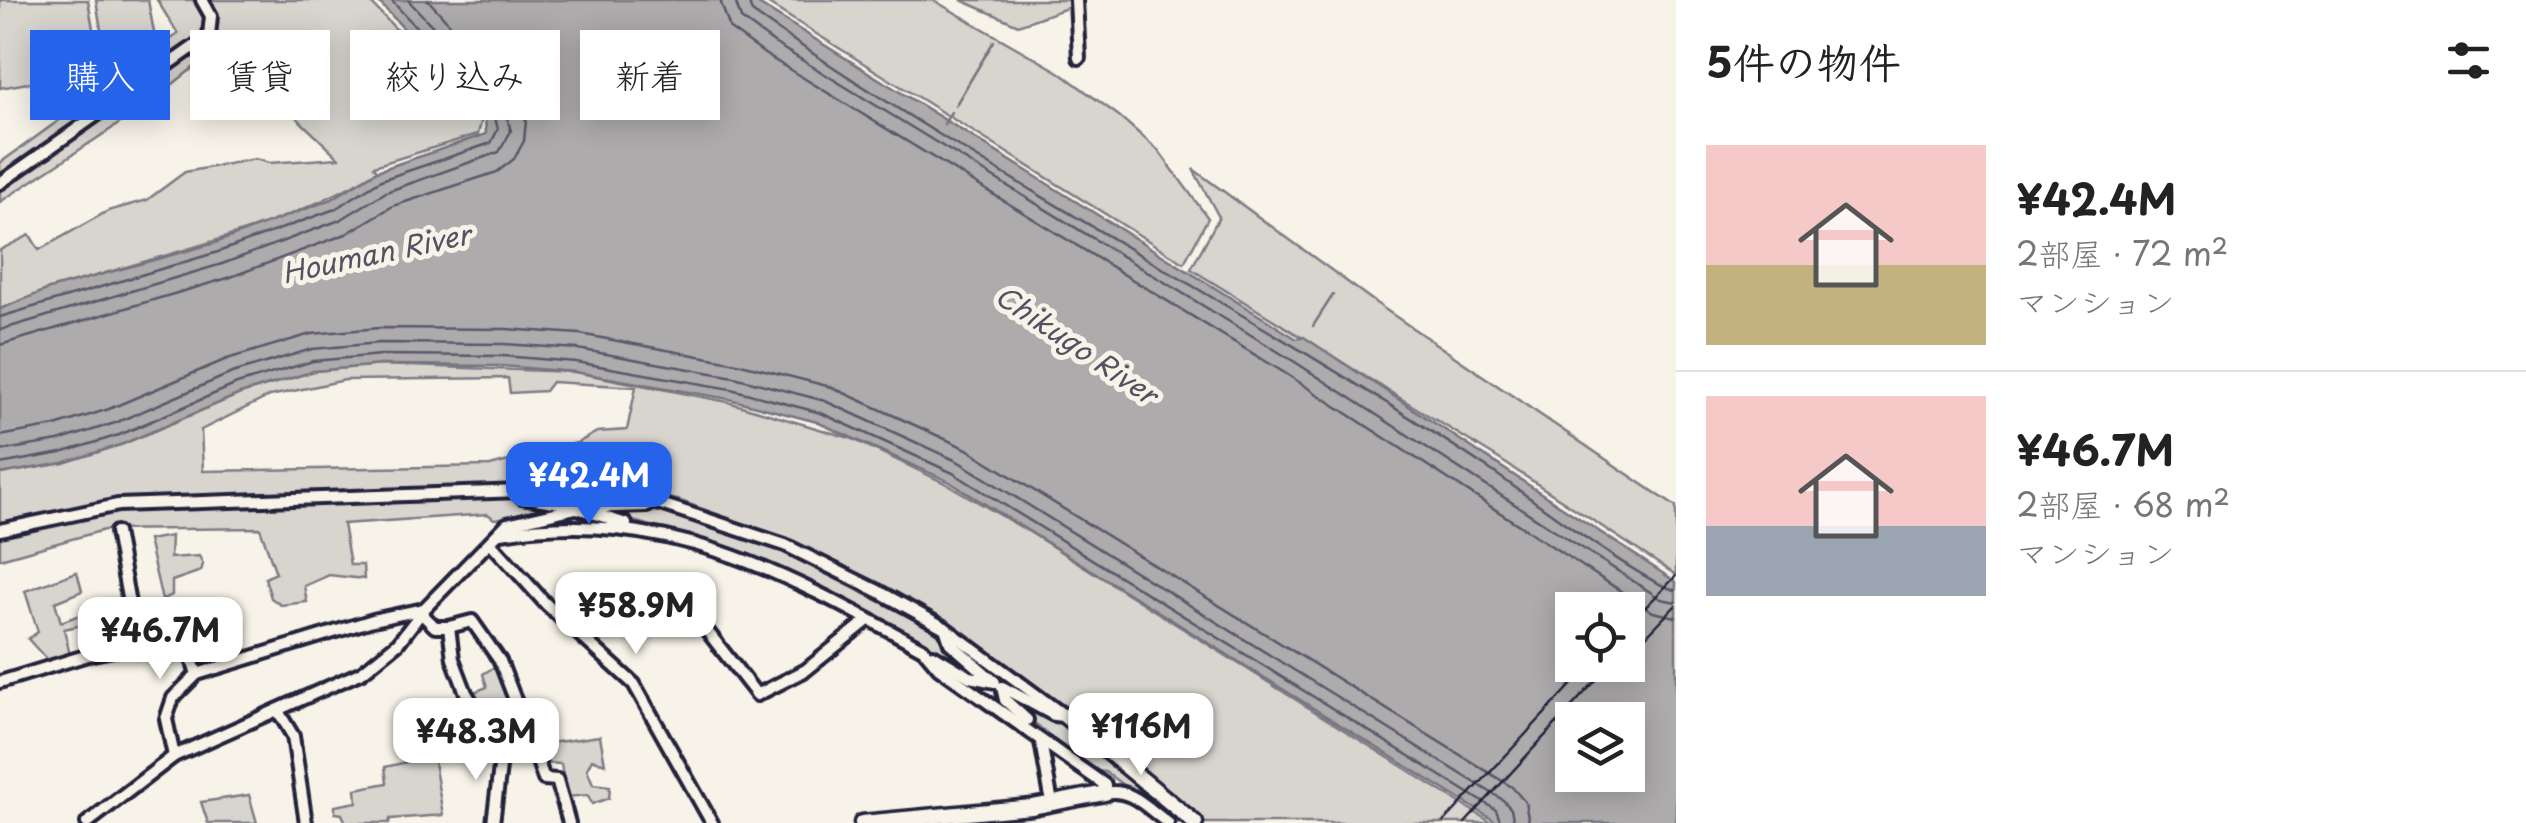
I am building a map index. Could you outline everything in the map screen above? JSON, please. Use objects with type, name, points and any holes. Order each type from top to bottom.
[{"type":"street","points":[[0,183],[210,36],[211,16],[202,0]]},
{"type":"street","points":[[1076,0],[1079,58]]},
{"type":"street","points":[[512,492],[755,562],[970,677],[1009,688],[1054,716],[1064,716]]},
{"type":"street","points":[[0,530],[118,505],[512,492],[592,494],[658,503],[785,545],[945,628],[1064,716],[1195,823]]},
{"type":"street","points":[[87,823],[174,756],[362,672],[398,644],[422,611],[507,524],[576,508],[658,503]]},
{"type":"street","points":[[501,533],[558,526],[646,531]]},
{"type":"street","points":[[116,532],[137,647]]},
{"type":"street","points":[[491,542],[546,604],[634,684],[712,823]]},
{"type":"street","points":[[680,596],[757,695],[806,670],[868,620]]},
{"type":"street","points":[[422,611],[435,627],[472,621],[494,650],[544,779],[556,780],[569,823]]},
{"type":"street","points":[[174,756],[166,719],[173,698],[197,674],[372,620],[422,611]]},
{"type":"street","points":[[449,627],[453,659],[466,693],[502,751],[493,823]]},
{"type":"street","points":[[945,628],[950,643],[991,676],[1015,712],[1036,727],[1052,803]]},
{"type":"street","points":[[0,682],[88,655],[187,637],[197,674]]},
{"type":"street","points":[[923,649],[939,668],[1104,785],[1106,793]]},
{"type":"street","points":[[278,711],[292,736],[306,823]]},
{"type":"street","points":[[502,751],[532,744]]},
{"type":"street","points":[[862,823],[1052,803],[1118,790],[1164,822]]},
{"type":"shaded area","points":[[0,0],[88,0],[93,30],[30,30],[30,83],[0,88]]},
{"type":"shaded area","points":[[96,0],[148,0],[154,30],[101,30]]},
{"type":"shaded area","points":[[157,0],[368,0],[397,30],[350,30],[350,120],[482,120],[478,134],[374,166],[377,171],[287,216],[0,309],[0,250],[30,235],[39,250],[108,211],[147,200],[185,172],[255,159],[269,163],[339,158],[299,120],[330,120],[330,30],[190,30],[190,70],[170,86],[170,40],[178,34]]},
{"type":"shaded area","points":[[762,0],[933,0],[1059,72],[1159,151],[1208,218],[1184,263]]},
{"type":"shaded area","points":[[961,0],[1072,0],[1073,6],[1018,25]]},
{"type":"shaded area","points":[[60,120],[125,120],[0,202],[0,163]]},
{"type":"shaded area","points":[[1193,169],[1383,308],[1676,507],[1676,575],[1499,459],[1191,269],[1219,217]]},
{"type":"shaded area","points":[[381,365],[575,372],[728,402],[853,439],[947,484],[1031,533],[1492,823],[1204,823],[946,621],[776,535],[678,500],[584,487],[524,487],[588,465],[546,469],[509,486],[115,500],[0,524],[0,474],[63,463],[123,444],[240,394],[314,371]],"holes":[[[508,378],[510,393],[545,391],[552,382],[636,387],[627,430],[597,432],[577,443],[490,466],[203,471],[201,430],[270,396],[345,380]]]},
{"type":"shaded area","points":[[513,496],[550,505],[555,510],[494,519],[488,514],[343,524],[350,565],[363,565],[364,579],[329,575],[304,586],[307,602],[281,605],[271,598],[265,578],[276,573],[260,528],[104,530],[0,559],[0,536],[119,510]]},
{"type":"shaded area","points":[[667,511],[781,551],[931,628],[982,673],[979,677],[841,601],[749,560],[598,512]]},
{"type":"shaded area","points":[[171,536],[170,558],[199,556],[203,564],[201,571],[172,581],[172,595],[162,600],[148,540]]},
{"type":"shaded area","points":[[77,572],[82,591],[55,602],[61,622],[90,611],[91,623],[64,629],[70,655],[49,662],[28,639],[38,632],[25,591]]},
{"type":"shaded area","points":[[499,664],[525,731],[520,733],[503,707],[483,715],[472,693],[487,687],[483,674]]},
{"type":"shaded area","points":[[1015,696],[1065,723],[1189,823],[1176,823],[1105,772],[1090,770],[1016,707],[1011,699]]},
{"type":"shaded area","points":[[600,736],[605,764],[592,759],[587,769],[593,784],[610,786],[609,798],[592,804],[588,795],[567,797],[561,764],[543,763],[536,745]]},
{"type":"shaded area","points":[[433,756],[443,815],[390,819],[389,823],[346,823],[342,814],[335,813],[335,806],[357,802],[356,789],[387,783],[385,767]]},
{"type":"shaded area","points":[[249,795],[257,823],[208,823],[201,802]]},
{"type":"water","points":[[377,0],[752,0],[1297,339],[1304,337],[1676,582],[1676,823],[1498,823],[948,481],[817,422],[729,399],[575,372],[502,366],[381,365],[314,371],[240,394],[123,444],[63,463],[0,474],[0,309],[49,289],[215,243],[332,199],[377,171],[486,134],[485,120],[560,120],[560,30],[405,30]]},
{"type":"waterway","points":[[955,106],[994,41]]},
{"type":"waterway","points":[[944,124],[951,112]]},
{"type":"waterway","points":[[1313,326],[1333,295]]},
{"type":"railway","points":[[1645,608],[1676,576]]},
{"type":"railway","points":[[1645,637],[1676,605]]},
{"type":"railway","points":[[1443,823],[1574,682]]},
{"type":"railway","points":[[1465,823],[1594,682]]},
{"type":"water label","name":"Houman River","points":[[376,254]]},
{"type":"water label","name":"Chikugo River","points":[[1076,345]]}]
